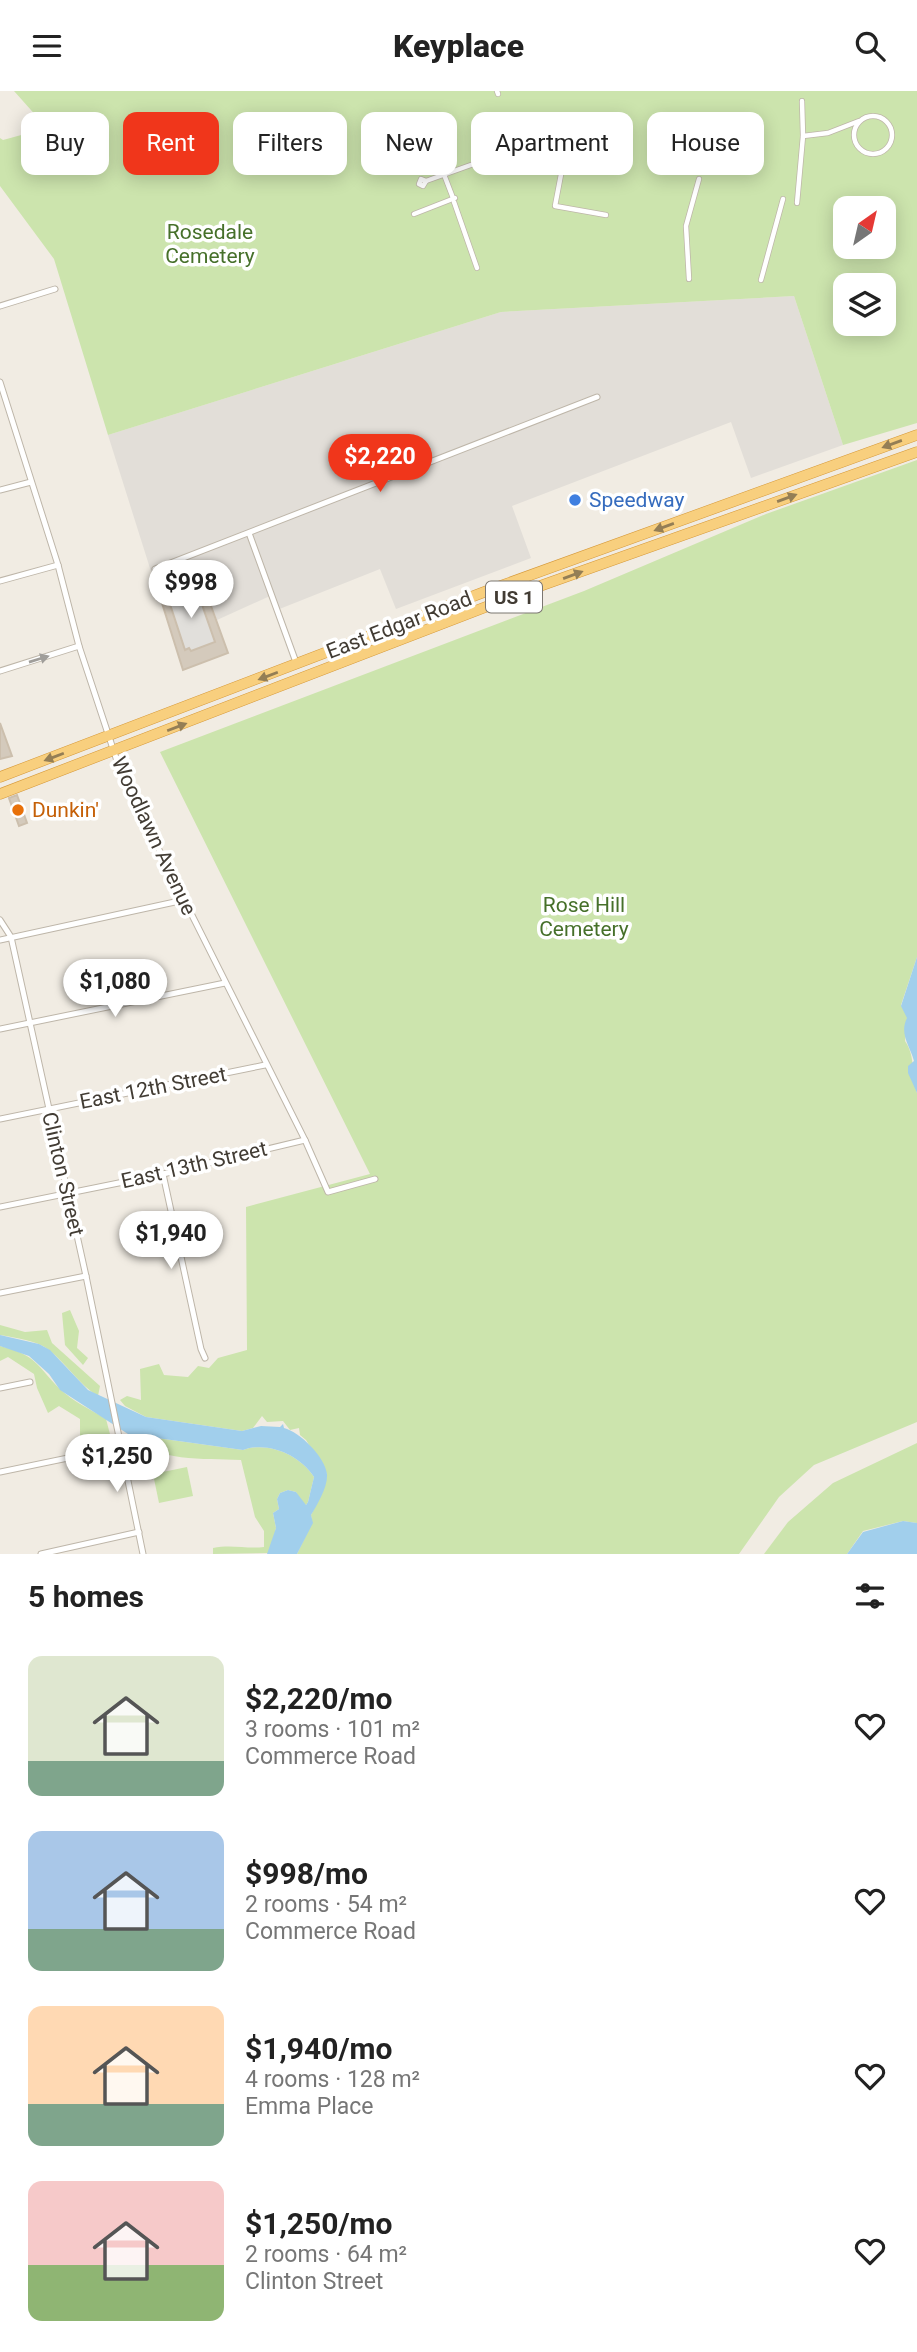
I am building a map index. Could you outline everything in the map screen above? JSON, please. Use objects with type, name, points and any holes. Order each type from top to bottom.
[{"type":"highway","name":"East Edgar Road","points":[[0,777],[492,589],[917,435]]},
{"type":"highway","name":"East Edgar Road","points":[[0,794],[540,586],[917,452]]},
{"type":"street","points":[[797,203],[803,101]]},
{"type":"street","points":[[803,136],[828,133],[873,115],[887,121],[892,135],[886,149],[872,154],[859,148],[853,134],[859,121]]},
{"type":"street","points":[[426,181],[444,175],[477,268]]},
{"type":"street","points":[[561,175],[555,206],[606,215]]},
{"type":"street","points":[[689,279],[686,226],[699,179]]},
{"type":"street","points":[[761,280],[783,199]]},
{"type":"street","points":[[414,214],[453,200]]},
{"type":"street","points":[[0,306],[55,289]]},
{"type":"street","name":"Woodlawn Avenue","points":[[0,382],[2,397],[58,565],[79,646],[122,776],[328,1192],[375,1179]]},
{"type":"street","points":[[155,569],[597,397]]},
{"type":"street","points":[[0,491],[31,482]]},
{"type":"street","points":[[249,533],[297,665]]},
{"type":"street","points":[[0,581],[58,565]]},
{"type":"street","points":[[0,671],[79,646]]},
{"type":"street","points":[[0,940],[184,900]]},
{"type":"street","name":"Clinton Street","points":[[0,920],[11,937],[86,1276],[143,1554]]},
{"type":"street","points":[[0,1029],[225,983]]},
{"type":"street","name":"East 12th Street","points":[[0,1119],[265,1065]]},
{"type":"street","name":"East 13th Street","points":[[0,1207],[163,1174],[304,1140]]},
{"type":"street","points":[[163,1174],[201,1349],[205,1357]]},
{"type":"street","points":[[0,1293],[86,1276]]},
{"type":"street","points":[[0,1388],[30,1382]]},
{"type":"street","points":[[0,1472],[121,1447]]},
{"type":"street","points":[[41,1554],[139,1532]]},
{"type":"shaded area","points":[[794,296],[843,445],[751,478],[731,422],[512,506],[531,558],[396,609],[380,569],[277,610],[270,596],[217,620],[196,565],[154,581],[108,435],[501,312]]},
{"type":"shaded area","points":[[193,579],[215,642],[191,651],[189,648],[185,650],[165,589]]},
{"type":"green space","name":"Rosedale Cemetery","points":[[14,91],[917,91],[917,423],[843,445],[794,296],[501,312],[108,435],[54,259],[0,186],[0,138],[3,140],[21,135],[21,175],[109,175],[109,112],[33,112]]},
{"type":"green space","name":"Rose Hill Cemetery","points":[[917,460],[917,957],[901,1005],[908,1018],[905,1041],[911,1053],[917,1093],[917,1422],[814,1465],[779,1497],[739,1554],[297,1554],[312,1523],[311,1515],[327,1474],[300,1435],[299,1428],[290,1430],[283,1421],[267,1422],[262,1416],[253,1428],[242,1431],[146,1417],[125,1406],[120,1400],[127,1396],[141,1400],[140,1369],[159,1364],[164,1375],[188,1377],[198,1366],[209,1368],[218,1358],[247,1350],[246,1207],[370,1174],[160,752],[584,591],[766,514]]},
{"type":"green space","points":[[70,1310],[79,1331],[77,1348],[88,1358],[83,1365],[65,1345],[62,1313]]},
{"type":"green space","points":[[0,1325],[25,1332],[47,1330],[52,1343],[100,1386],[98,1396],[84,1386],[49,1350],[19,1338],[0,1335]]},
{"type":"green space","points":[[0,1346],[29,1357],[65,1393],[106,1419],[111,1438],[80,1445],[80,1419],[59,1406],[48,1413],[34,1374],[8,1357],[0,1361]]},
{"type":"green space","points":[[128,1434],[243,1450],[263,1447],[283,1452],[301,1462],[314,1477],[308,1502],[306,1505],[301,1502],[296,1492],[288,1490],[280,1493],[277,1499],[279,1509],[273,1513],[276,1528],[270,1553],[213,1554],[213,1548],[220,1547],[264,1547],[264,1531],[255,1517],[241,1460],[196,1459],[167,1454],[153,1450]]},
{"type":"green space","points":[[917,1443],[917,1523],[903,1521],[863,1531],[847,1554],[764,1554],[788,1522],[833,1483]]},
{"type":"green space","points":[[187,1467],[193,1496],[159,1503],[153,1474]]},
{"type":"water","points":[[917,957],[917,1093],[908,1073],[908,1066],[914,1061],[904,1029],[907,1018],[901,1006]]},
{"type":"water","points":[[0,1335],[39,1344],[50,1350],[88,1390],[146,1417],[242,1431],[261,1426],[280,1427],[283,1424],[284,1428],[297,1434],[322,1460],[327,1479],[311,1515],[313,1523],[297,1554],[267,1554],[276,1528],[273,1513],[279,1509],[277,1499],[280,1493],[288,1490],[296,1492],[306,1505],[308,1502],[314,1477],[301,1462],[283,1452],[263,1447],[243,1450],[128,1434],[60,1390],[49,1374],[29,1356],[0,1346]]},
{"type":"water","points":[[903,1521],[917,1523],[917,1554],[847,1554],[863,1532]]},
{"type":"building","points":[[198,570],[228,653],[183,670],[156,584]],"holes":[[[193,579],[215,642],[191,651],[189,648],[185,650],[165,589]]]},
{"type":"building","points":[[0,723],[12,756],[0,759]]},
{"type":"building","name":"Dunkin'","points":[[17,795],[27,823],[19,826],[9,798]]},
{"type":"place","name":"Speedway","points":[[575,500]]},
{"type":"place","name":"Dunkin'","points":[[18,810]]}]
